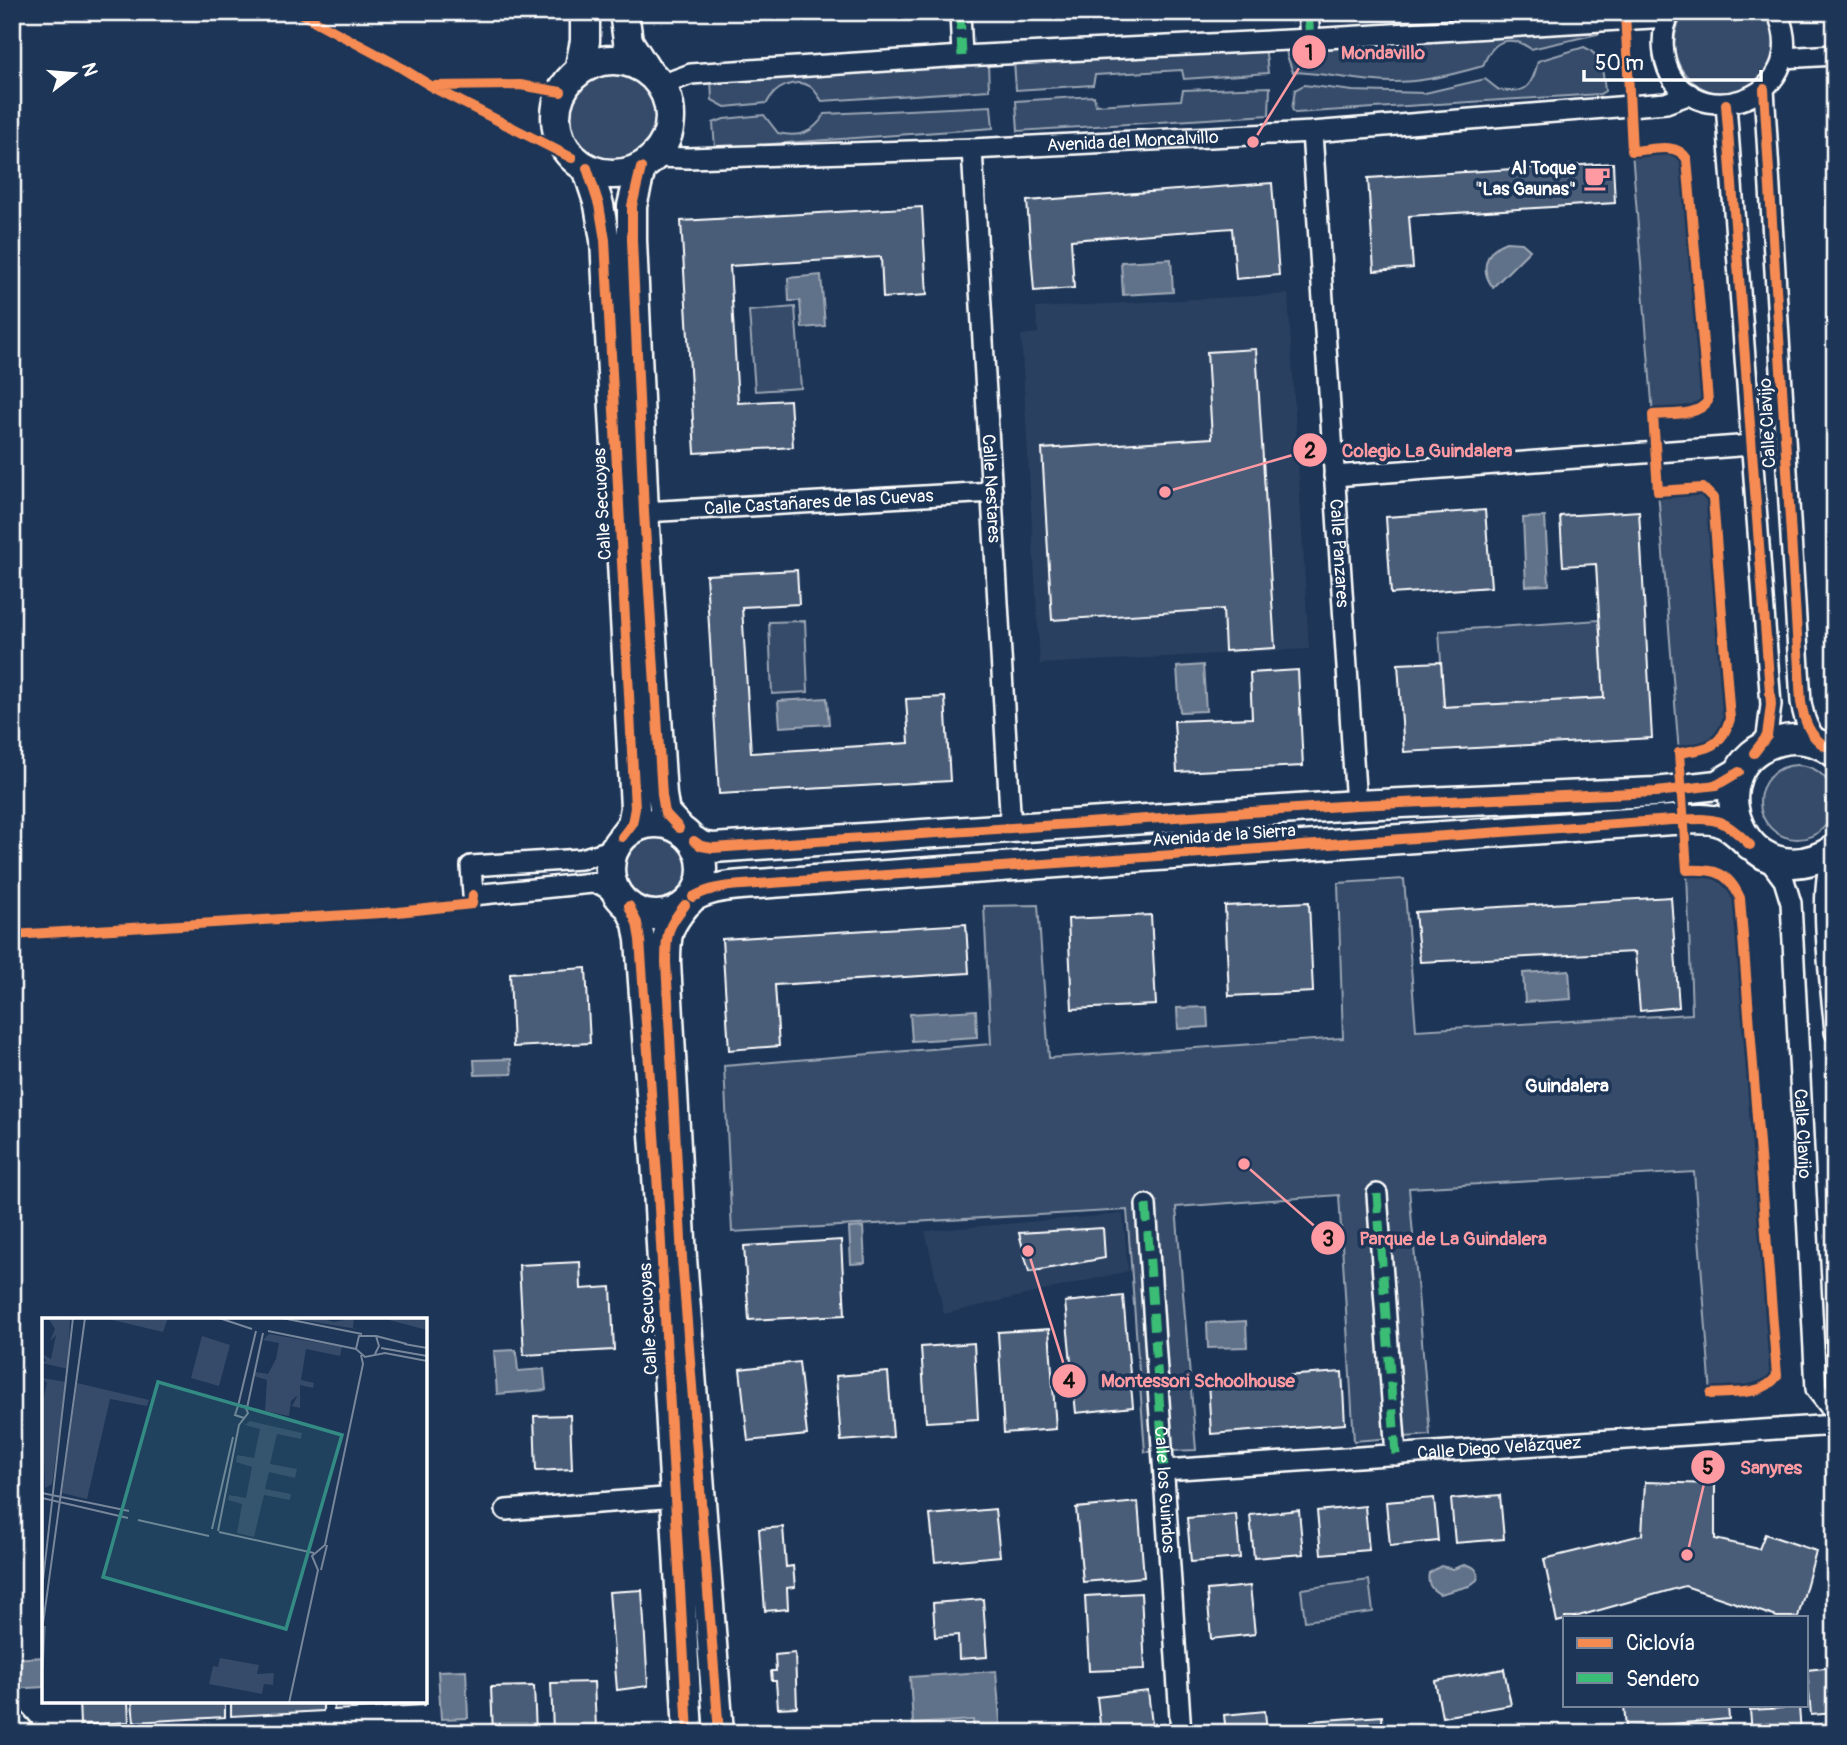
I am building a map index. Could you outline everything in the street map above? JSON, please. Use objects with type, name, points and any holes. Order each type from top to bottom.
[{"type":"main road","points":[[579,71],[585,41],[585,12]]},
{"type":"main road","points":[[624,12],[628,41],[669,103],[671,122],[666,141],[648,163],[632,206],[632,240],[644,512],[662,795],[665,813],[686,834],[700,854],[703,869],[700,884],[667,931],[666,962],[683,1272],[719,1733]]},
{"type":"main road","points":[[648,163],[623,174],[604,174],[587,168],[572,158],[562,144],[556,127],[556,110],[561,92],[579,71],[594,62],[611,59],[629,61],[653,77]]},
{"type":"main road","name":"Calle Secuoyas","points":[[587,168],[599,205],[607,268],[635,795],[632,824],[618,843]]},
{"type":"main road","name":"Avenida de la Sierra","points":[[686,834],[701,846],[713,848],[1356,805],[1656,792],[1717,785],[1770,743],[1789,738],[1808,740],[1830,750]]},
{"type":"main road","points":[[1747,763],[1733,791],[1733,810],[1739,829],[1758,851],[1784,863],[1802,863],[1821,858],[1835,850]]},
{"type":"main road","name":"Avenida de la Sierra","points":[[689,901],[703,892],[771,883],[1672,820],[1724,822],[1758,851]]},
{"type":"main road","points":[[686,834],[665,823],[649,823],[635,828],[618,843],[610,864],[611,880],[623,900],[642,913],[672,913],[689,901]]},
{"type":"main road","name":"Calle Secuoyas","points":[[623,900],[637,923],[640,940],[677,1497],[688,1733]]},
{"type":"street","points":[[960,12],[962,56]]},
{"type":"street","points":[[1308,12],[1310,39]]},
{"type":"street","points":[[653,77],[962,56],[1310,39],[1669,15],[1663,31],[1665,59],[1678,85],[1707,102],[1726,104],[1740,102],[1764,89],[1779,70],[1785,42],[1783,25],[1777,12]]},
{"type":"street","points":[[1783,58],[1835,55]]},
{"type":"street","name":"Calle Clavijo","points":[[1764,89],[1801,702],[1803,715],[1812,734],[1830,750]]},
{"type":"street","name":"Avenida del Moncalvillo","points":[[648,163],[688,158],[972,149],[1312,132],[1666,103],[1690,94]]},
{"type":"street","name":"Calle Clavijo","points":[[1726,104],[1771,705],[1767,736],[1747,763]]},
{"type":"street","name":"Calle Panzares","points":[[1312,132],[1356,805]]},
{"type":"street","name":"Calle Nestares","points":[[972,149],[1011,829]]},
{"type":"street","points":[[1334,476],[1752,445]]},
{"type":"street","name":"Calle Castañares de las Cuevas","points":[[644,512],[992,492]]},
{"type":"street","points":[[618,843],[580,859],[471,866],[473,895],[592,883],[600,884],[623,900]]},
{"type":"street","points":[[1835,850],[1827,870],[1825,900],[1835,1032]]},
{"type":"street","name":"Calle Clavijo","points":[[1758,851],[1784,880],[1791,903],[1816,1389],[1835,1413]]},
{"type":"street","points":[[1377,1194],[1396,1455]]},
{"type":"street","name":"Calle los Guindos","points":[[1146,1205],[1181,1733]]},
{"type":"street","name":"Calle Diego Velázquez","points":[[1164,1470],[1835,1425]]},
{"type":"street","points":[[506,1510],[677,1497]]},
{"type":"street","points":[[12,1717],[26,1733]]},
{"type":"shaded area","points":[[1685,12],[1765,12],[1773,31],[1775,50],[1771,63],[1756,83],[1738,93],[1718,93],[1700,87],[1685,74],[1676,56],[1675,35]]},
{"type":"shaded area","points":[[1601,27],[1598,34],[1531,49],[1515,41],[1502,42],[1491,51],[1483,66],[1403,82],[1293,72],[1286,45]]},
{"type":"shaded area","points":[[1265,45],[1268,73],[1184,79],[1182,70],[1095,75],[1093,85],[1016,90],[1014,61]]},
{"type":"shaded area","points":[[1584,47],[1595,55],[1601,65],[1605,91],[1600,94],[1295,113],[1292,109],[1295,90],[1304,85],[1353,91],[1425,93],[1485,79],[1499,90],[1516,91],[1530,83],[1538,61]]},
{"type":"shaded area","points":[[988,63],[989,90],[822,101],[811,87],[798,83],[780,89],[767,103],[725,107],[712,100],[711,79]]},
{"type":"shaded area","points":[[617,64],[653,75],[664,106],[664,128],[656,146],[642,159],[624,166],[605,167],[586,161],[572,148],[563,128],[562,108],[570,88],[587,72]]},
{"type":"shaded area","points":[[1270,87],[1269,115],[1018,131],[1016,101],[1094,96],[1096,105],[1181,100],[1183,90]]},
{"type":"shaded area","points":[[991,106],[993,128],[715,148],[713,123],[724,119],[764,115],[778,133],[793,135],[811,130],[825,114]]},
{"type":"shaded area","points":[[1671,148],[1684,152],[1687,159],[1708,401],[1691,412],[1653,415],[1632,151]]},
{"type":"shaded area","points":[[1506,242],[1522,243],[1530,250],[1493,287],[1486,274],[1487,261],[1499,245]]},
{"type":"shaded area","points":[[1171,259],[1173,292],[1123,295],[1121,262]]},
{"type":"shaded area","points":[[821,275],[825,326],[802,328],[800,301],[789,301],[788,278]]},
{"type":"shaded area","points":[[1288,294],[1309,649],[1040,664],[1021,335],[1038,333],[1036,308]]},
{"type":"shaded area","points":[[795,307],[801,388],[755,391],[749,311]]},
{"type":"shaded area","points":[[1703,488],[1713,498],[1730,719],[1722,736],[1712,745],[1679,753],[1658,491]]},
{"type":"shaded area","points":[[1545,517],[1549,585],[1526,586],[1523,518]]},
{"type":"shaded area","points":[[1599,620],[1604,698],[1444,707],[1439,631]]},
{"type":"shaded area","points":[[805,621],[808,692],[772,694],[769,622]]},
{"type":"shaded area","points":[[1203,665],[1206,711],[1180,712],[1177,667]]},
{"type":"shaded area","points":[[827,698],[829,724],[780,727],[778,701]]},
{"type":"shaded area","points":[[1797,765],[1811,768],[1823,776],[1831,788],[1834,802],[1831,816],[1823,828],[1811,836],[1797,839],[1783,836],[1771,828],[1763,816],[1760,802],[1763,788],[1771,776],[1783,768]]},
{"type":"shaded area","points":[[647,826],[665,830],[688,847],[696,864],[690,888],[670,904],[657,907],[643,906],[630,899],[618,888],[613,878],[613,859],[617,850],[630,835]]},
{"type":"shaded area","points":[[1687,870],[1712,872],[1725,877],[1740,898],[1777,1376],[1764,1387],[1747,1392],[1711,1394],[1694,1172],[1409,1188],[1430,1435],[1354,1441],[1339,1195],[1176,1207],[1196,1450],[1145,1452],[1127,1210],[732,1232],[724,1066],[991,1044],[984,906],[1038,905],[1049,1058],[1343,1038],[1338,883],[1404,879],[1416,1030],[1692,1014]]},
{"type":"shaded area","points":[[1569,970],[1571,999],[1525,1002],[1523,973]]},
{"type":"shaded area","points":[[1207,1007],[1208,1027],[1178,1029],[1177,1008]]},
{"type":"shaded area","points":[[976,1010],[977,1037],[912,1041],[910,1014]]},
{"type":"shaded area","points":[[511,1059],[512,1074],[475,1075],[474,1060]]},
{"type":"shaded area","points":[[1123,1214],[1128,1271],[944,1314],[925,1231]]},
{"type":"shaded area","points":[[863,1227],[865,1263],[851,1264],[849,1228]]},
{"type":"shaded area","points":[[1246,1321],[1247,1347],[1208,1348],[1207,1323]]},
{"type":"shaded area","points":[[516,1350],[518,1371],[544,1369],[546,1390],[497,1394],[494,1351]]},
{"type":"shaded area","points":[[1464,1565],[1473,1567],[1478,1574],[1477,1580],[1469,1586],[1440,1594],[1430,1585],[1429,1573],[1441,1566],[1453,1569]]},
{"type":"shaded area","points":[[1369,1580],[1373,1612],[1305,1621],[1301,1589]]},
{"type":"shaded area","points":[[42,1657],[42,1687],[12,1689],[12,1659]]},
{"type":"shaded area","points":[[466,1670],[468,1718],[441,1719],[438,1671]]},
{"type":"shaded area","points":[[996,1671],[1001,1733],[974,1733],[973,1720],[913,1724],[910,1677]]},
{"type":"building","points":[[1613,163],[1615,203],[1409,216],[1413,268],[1374,271],[1368,178]]},
{"type":"building","points":[[1272,183],[1279,275],[1236,279],[1232,228],[1071,240],[1074,288],[1034,291],[1027,201]]},
{"type":"building","points":[[922,207],[927,295],[883,298],[881,257],[730,266],[738,403],[790,400],[793,447],[695,453],[681,221]]},
{"type":"building","points":[[1256,349],[1275,648],[1225,651],[1223,609],[1052,620],[1042,449],[1212,438],[1207,352]]},
{"type":"building","points":[[1485,510],[1491,587],[1391,594],[1386,517]]},
{"type":"building","points":[[1639,511],[1652,738],[1404,752],[1398,664],[1441,662],[1444,707],[1604,698],[1596,564],[1563,566],[1560,516]]},
{"type":"building","points":[[797,570],[799,604],[742,607],[751,753],[909,743],[906,699],[945,697],[950,781],[719,794],[706,575]]},
{"type":"building","points":[[1298,670],[1303,766],[1177,772],[1174,721],[1252,718],[1250,673]]},
{"type":"building","points":[[1671,897],[1679,1007],[1640,1011],[1635,952],[1420,962],[1415,912]]},
{"type":"building","points":[[1309,902],[1313,992],[1229,996],[1225,906]]},
{"type":"building","points":[[1151,915],[1156,1005],[1072,1009],[1068,919]]},
{"type":"building","points":[[966,924],[969,973],[775,985],[779,1046],[729,1050],[722,939]]},
{"type":"building","points":[[586,968],[590,1043],[513,1047],[510,973]]},
{"type":"building","points":[[1103,1228],[1105,1258],[1029,1272],[1019,1233]]},
{"type":"building","points":[[841,1240],[845,1315],[749,1320],[744,1246]]},
{"type":"building","points":[[580,1262],[581,1289],[611,1287],[614,1350],[524,1355],[519,1265]]},
{"type":"building","points":[[1123,1296],[1133,1407],[1076,1413],[1065,1302]]},
{"type":"building","points":[[1049,1329],[1056,1429],[1004,1433],[998,1332]]},
{"type":"building","points":[[974,1343],[978,1419],[926,1422],[921,1347]]},
{"type":"building","points":[[799,1362],[807,1435],[748,1441],[740,1369]]},
{"type":"building","points":[[888,1372],[893,1437],[841,1441],[836,1376]]},
{"type":"building","points":[[1342,1372],[1345,1424],[1211,1434],[1208,1381]]},
{"type":"building","points":[[570,1415],[572,1469],[536,1471],[534,1416]]},
{"type":"building","points":[[1645,1482],[1715,1484],[1715,1539],[1759,1549],[1765,1534],[1816,1551],[1798,1616],[1774,1616],[1685,1586],[1579,1616],[1563,1616],[1563,1620],[1557,1622],[1544,1559],[1642,1535]]},
{"type":"building","points":[[1500,1495],[1504,1539],[1455,1543],[1451,1499]]},
{"type":"building","points":[[1434,1498],[1438,1541],[1390,1546],[1386,1502]]},
{"type":"building","points":[[1138,1502],[1144,1577],[1083,1582],[1076,1508]]},
{"type":"building","points":[[1365,1506],[1369,1550],[1321,1554],[1317,1511]]},
{"type":"building","points":[[995,1509],[1000,1556],[935,1562],[930,1515]]},
{"type":"building","points":[[1299,1510],[1303,1554],[1254,1558],[1250,1515]]},
{"type":"building","points":[[1236,1514],[1240,1558],[1191,1562],[1187,1518]]},
{"type":"building","points":[[783,1527],[786,1567],[793,1566],[795,1587],[787,1588],[788,1609],[765,1611],[759,1529]]},
{"type":"building","points":[[1250,1586],[1255,1634],[1211,1639],[1207,1590]]},
{"type":"building","points":[[642,1590],[648,1686],[617,1690],[609,1592]]},
{"type":"building","points":[[1141,1593],[1145,1669],[1089,1671],[1085,1596]]},
{"type":"building","points":[[983,1599],[987,1657],[959,1659],[958,1635],[935,1637],[933,1603]]},
{"type":"building","points":[[795,1653],[797,1707],[778,1708],[776,1681],[772,1681],[771,1671],[776,1671],[775,1655]]},
{"type":"building","points":[[1834,1667],[1835,1713],[1811,1715],[1808,1670]]},
{"type":"building","points":[[1504,1669],[1511,1705],[1442,1717],[1435,1681]]},
{"type":"building","points":[[594,1682],[596,1728],[553,1730],[551,1683]]},
{"type":"building","points":[[534,1686],[536,1733],[493,1733],[491,1687]]},
{"type":"building","points":[[1148,1691],[1153,1733],[1101,1733],[1097,1697]]},
{"type":"building","points":[[79,1703],[128,1703],[129,1722],[80,1725]]},
{"type":"building","points":[[132,1703],[225,1703],[225,1717],[134,1722]]},
{"type":"building","points":[[231,1703],[323,1703],[323,1711],[231,1716]]},
{"type":"building","points":[[333,1703],[425,1703],[425,1705],[334,1710]]},
{"type":"building","points":[[1624,1706],[1728,1706],[1729,1719],[1626,1728]]},
{"type":"building","points":[[1799,1707],[1801,1733],[1752,1733],[1750,1710]]},
{"type":"building","points":[[1265,1711],[1267,1733],[1226,1733],[1224,1715]]},
{"type":"building","points":[[1382,1716],[1383,1733],[1312,1733],[1311,1721]]},
{"type":"marked path","points":[[960,12],[962,56]]},
{"type":"marked path","points":[[1308,12],[1310,39]]},
{"type":"marked path","points":[[1377,1194],[1396,1455]]},
{"type":"marked path","points":[[1146,1205],[1164,1470]]},
{"type":"cycle path","points":[[298,12],[431,86],[520,85],[561,92]]},
{"type":"cycle path","points":[[1625,12],[1632,151],[1670,148],[1683,153],[1687,159],[1708,401],[1691,412],[1653,415],[1658,491],[1703,488],[1713,498],[1730,719],[1722,736],[1712,745],[1679,753],[1687,870],[1712,871],[1725,877],[1740,898],[1777,1376],[1756,1390],[1711,1394]]},
{"type":"cycle path","points":[[434,88],[572,158]]},
{"type":"cycle path","points":[[1764,89],[1801,702],[1808,727],[1825,746]]},
{"type":"cycle path","points":[[1726,104],[1771,705],[1767,736],[1754,753]]},
{"type":"cycle path","points":[[587,168],[599,205],[605,240],[635,808],[632,824],[622,837]]},
{"type":"cycle path","points":[[641,168],[632,206],[632,240],[644,512],[662,795],[665,813],[679,828]]},
{"type":"cycle path","points":[[694,841],[701,846],[713,848],[1356,805],[1656,792],[1717,785],[1739,772]]},
{"type":"cycle path","points":[[693,897],[721,887],[741,885],[1672,820],[1715,820],[1731,828],[1750,845]]},
{"type":"cycle path","points":[[12,935],[398,912],[472,904],[473,895]]},
{"type":"cycle path","points":[[685,905],[669,931],[666,962],[682,1258],[719,1733]]},
{"type":"cycle path","points":[[629,906],[637,923],[640,940],[658,1190],[688,1733]]},
{"type":"place","name":"Mondavillo","points":[[1253,142]]},
{"type":"place","name":"Al Toque \"Las Gaunas\"","points":[[1597,178]]},
{"type":"place","name":"Colegio La Guindalera","points":[[1165,492]]},
{"type":"place","name":"Parque de La Guindalera","points":[[1244,1164]]},
{"type":"place","name":"Montessori Schoolhouse","points":[[1028,1251]]},
{"type":"place","name":"Sanyres","points":[[1687,1555]]},
{"type":"district","name":"Guindalera","points":[[1567,1085]]}]
